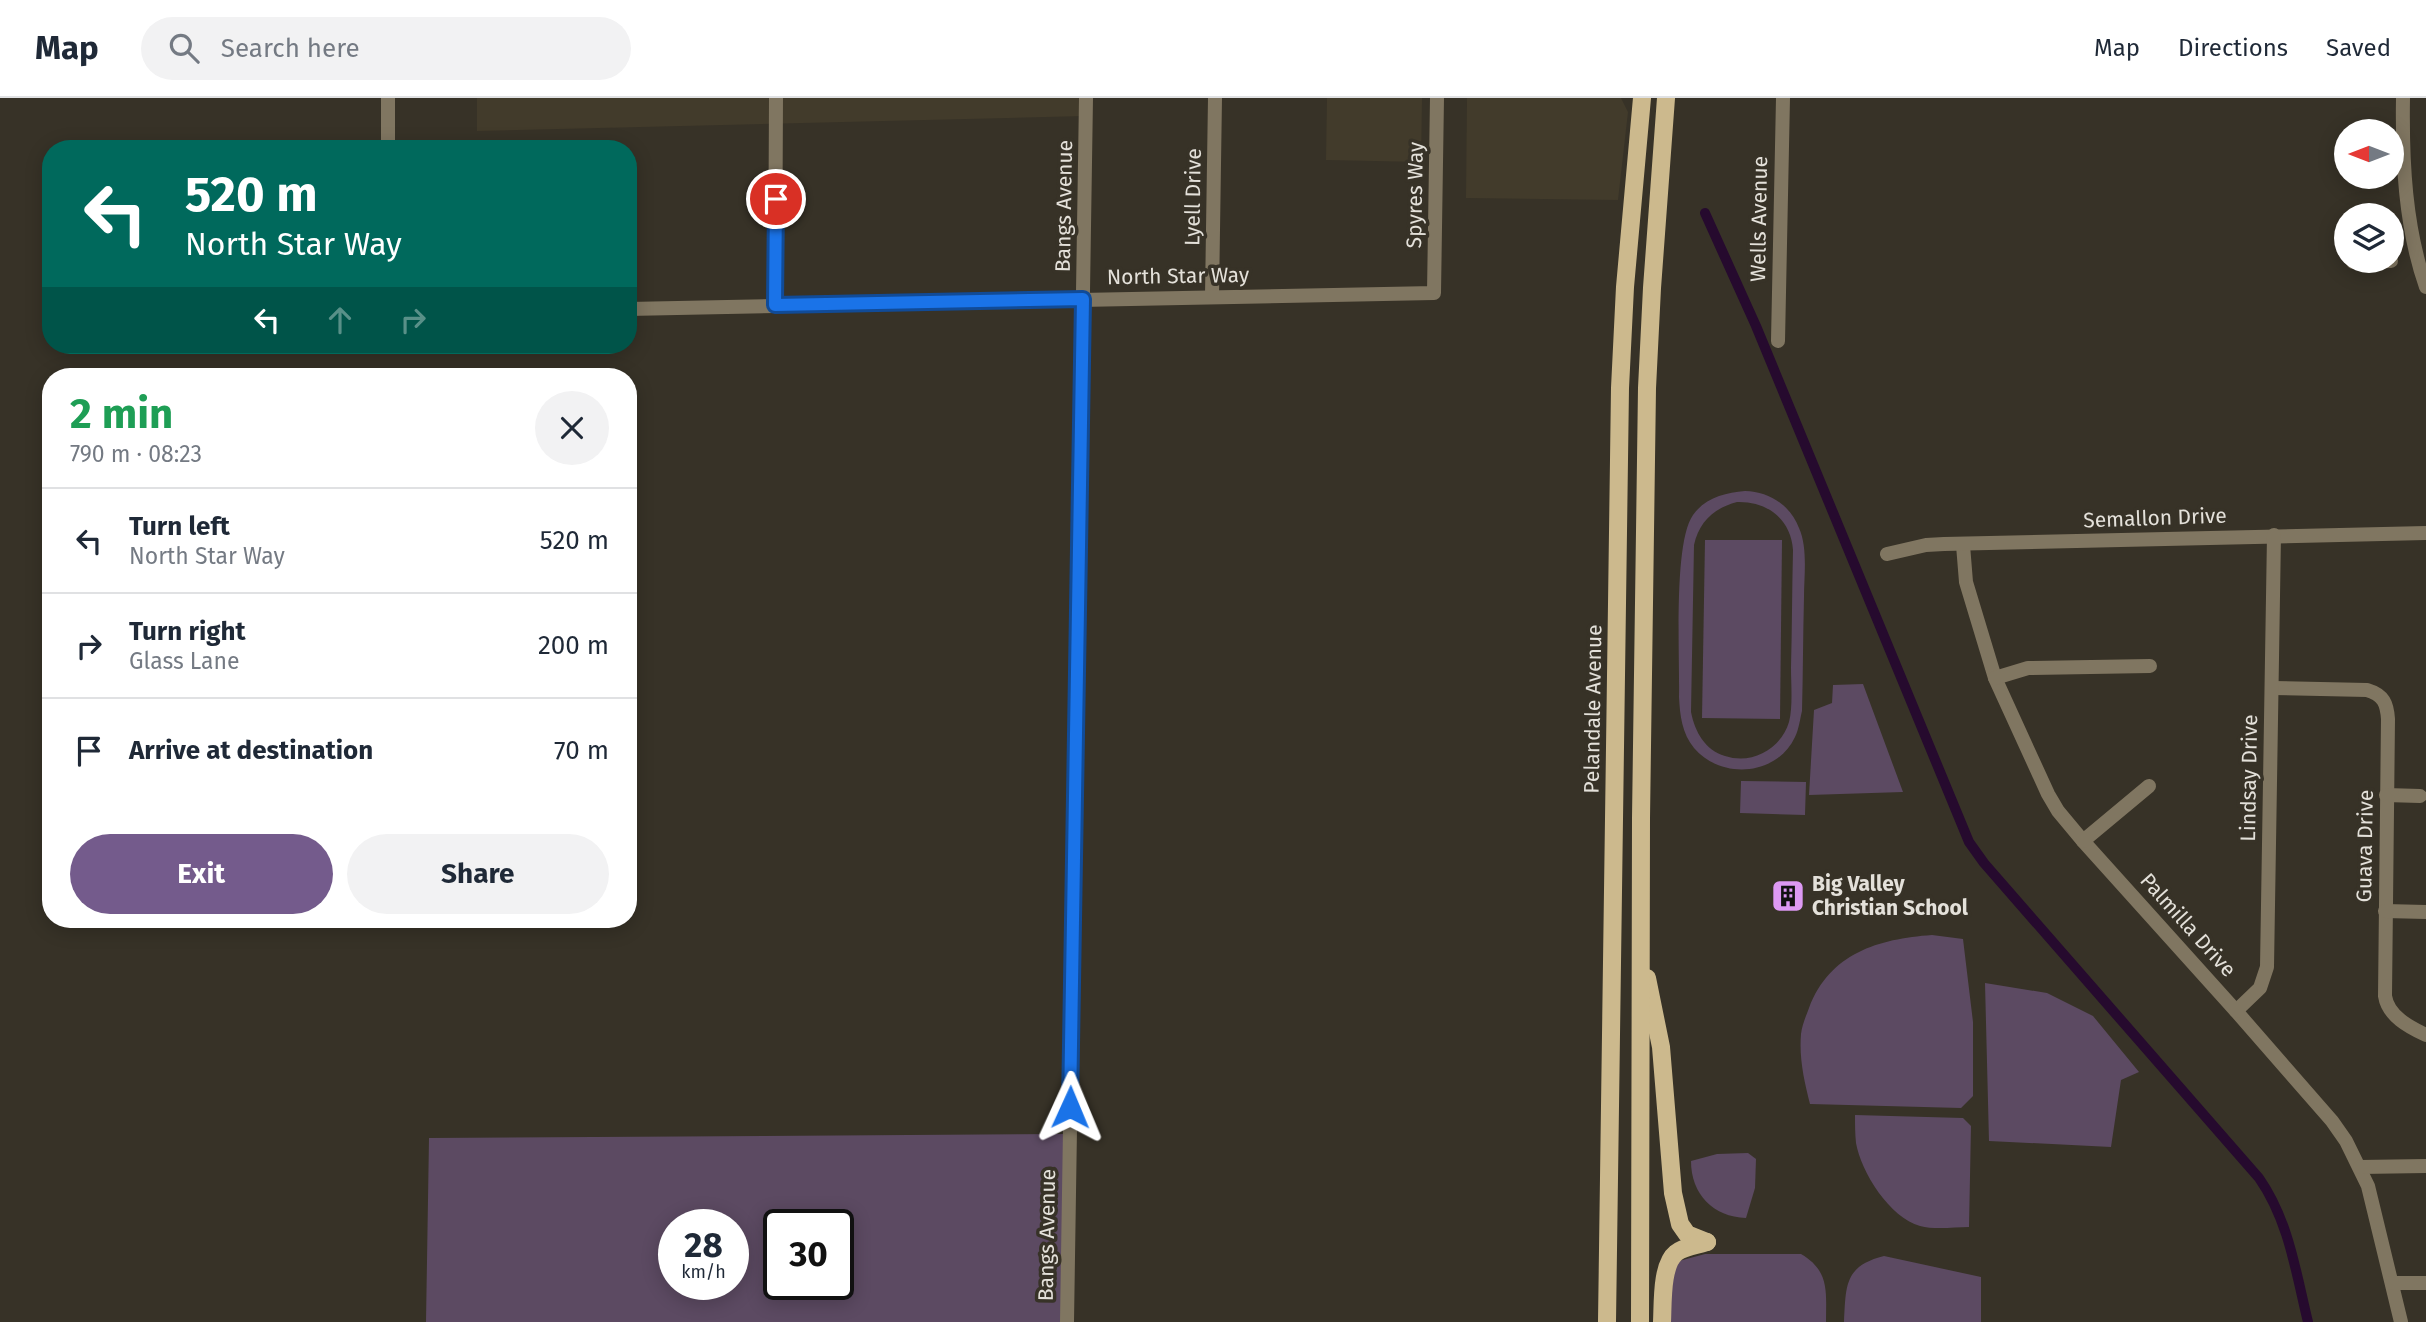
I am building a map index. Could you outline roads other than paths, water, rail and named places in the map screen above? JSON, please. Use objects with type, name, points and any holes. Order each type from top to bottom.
[{"type":"main road","name":"Pelandale Avenue","points":[[1607,1322],[1620,388],[1625,286],[1642,98]]},
{"type":"main road","points":[[1640,1322],[1640,952],[1647,388],[1666,98]]},
{"type":"main road","points":[[1640,952],[1661,1047],[1669,1155],[1680,1224],[1686,1234],[1707,1242],[1676,1252],[1670,1261],[1664,1277],[1662,1322]]},
{"type":"street","points":[[388,98],[388,140]]},
{"type":"street","points":[[775,305],[776,98]]},
{"type":"street","name":"Bangs Avenue","points":[[1067,1322],[1086,98]]},
{"type":"street","name":"Lyell Drive","points":[[1212,296],[1215,98]]},
{"type":"street","name":"Spyres Way","points":[[1434,293],[1437,98]]},
{"type":"street","name":"Wells Avenue","points":[[1778,341],[1783,98]]},
{"type":"street","points":[[2403,98],[2406,187],[2426,287]]},
{"type":"street","name":"North Star Way","points":[[637,309],[1434,293]]},
{"type":"street","name":"Semallon Drive","points":[[1887,554],[1926,545],[2426,533]]},
{"type":"street","name":"Lindsay Drive","points":[[2236,1012],[2260,988],[2267,967],[2274,535]]},
{"type":"street","name":"Palmilla Drive","points":[[1963,545],[1966,582],[1995,678],[2048,794],[2058,811],[2084,841],[2332,1121],[2360,1167],[2375,1210],[2401,1322]]},
{"type":"street","points":[[1995,678],[2028,668],[2150,666]]},
{"type":"street","name":"Guava Drive","points":[[2272,688],[2368,690],[2382,697],[2388,708],[2385,996],[2389,1009],[2395,1016],[2426,1035]]},
{"type":"street","points":[[2084,841],[2149,786]]},
{"type":"street","points":[[2386,795],[2420,796]]},
{"type":"street","points":[[2385,911],[2426,912]]},
{"type":"street","points":[[2360,1167],[2426,1166]]},
{"type":"street","points":[[2392,1283],[2426,1283]]},
{"type":"waterway","points":[[1705,213],[1756,326],[1969,842],[1984,863],[2259,1178],[2285,1230],[2308,1322]]},
{"type":"place","name":"Big Valley Christian School","points":[[1788,896]]}]
